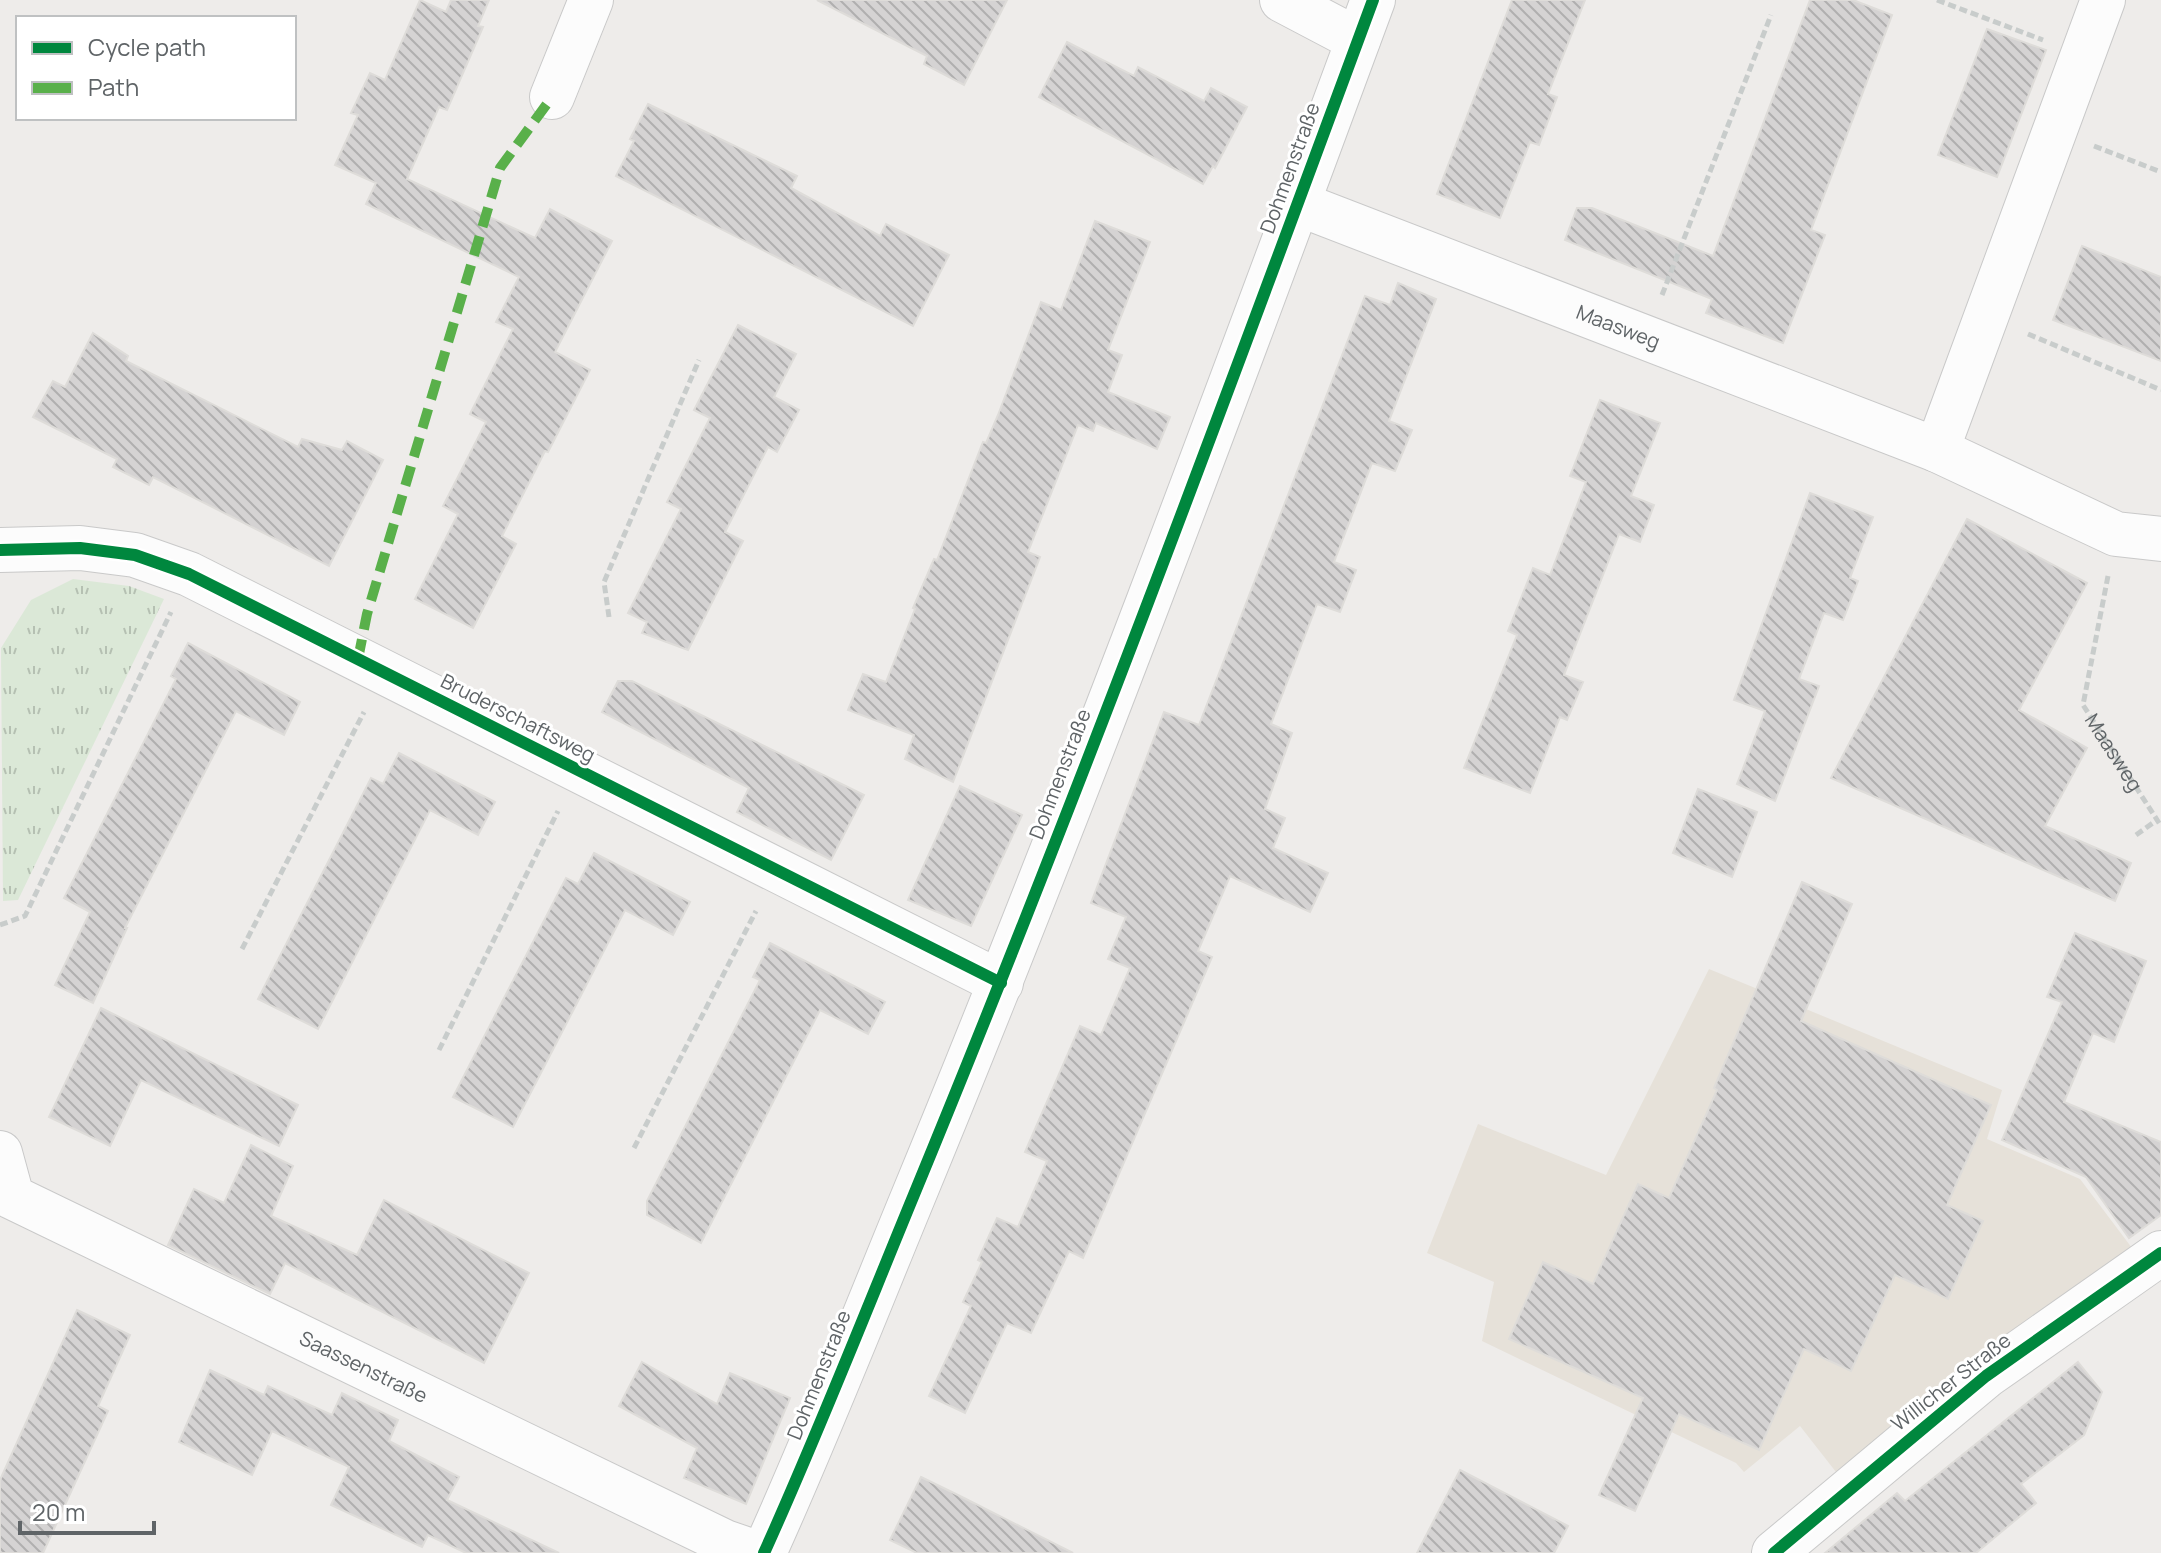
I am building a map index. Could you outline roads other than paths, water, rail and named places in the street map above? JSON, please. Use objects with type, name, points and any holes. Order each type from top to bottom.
[{"type":"street","points":[[552,97],[591,0]]},
{"type":"street","points":[[1282,0],[1366,20]]},
{"type":"street","points":[[1937,450],[2103,0]]},
{"type":"street","name":"Dohmenstraße","points":[[764,1553],[817,1435],[1001,983],[1299,204],[1366,20]]},
{"type":"street","name":"Maasweg","points":[[1299,204],[1937,450],[2116,534],[2161,539]]},
{"type":"street","name":"Bruderschaftsweg","points":[[0,550],[80,548],[122,553],[189,574],[1001,983]]},
{"type":"street","name":"Saassenstraße","points":[[0,1153],[12,1197],[725,1542],[757,1553]]},
{"type":"street","name":"Willicher Straße","points":[[1774,1553],[1986,1376],[2161,1253]]}]
